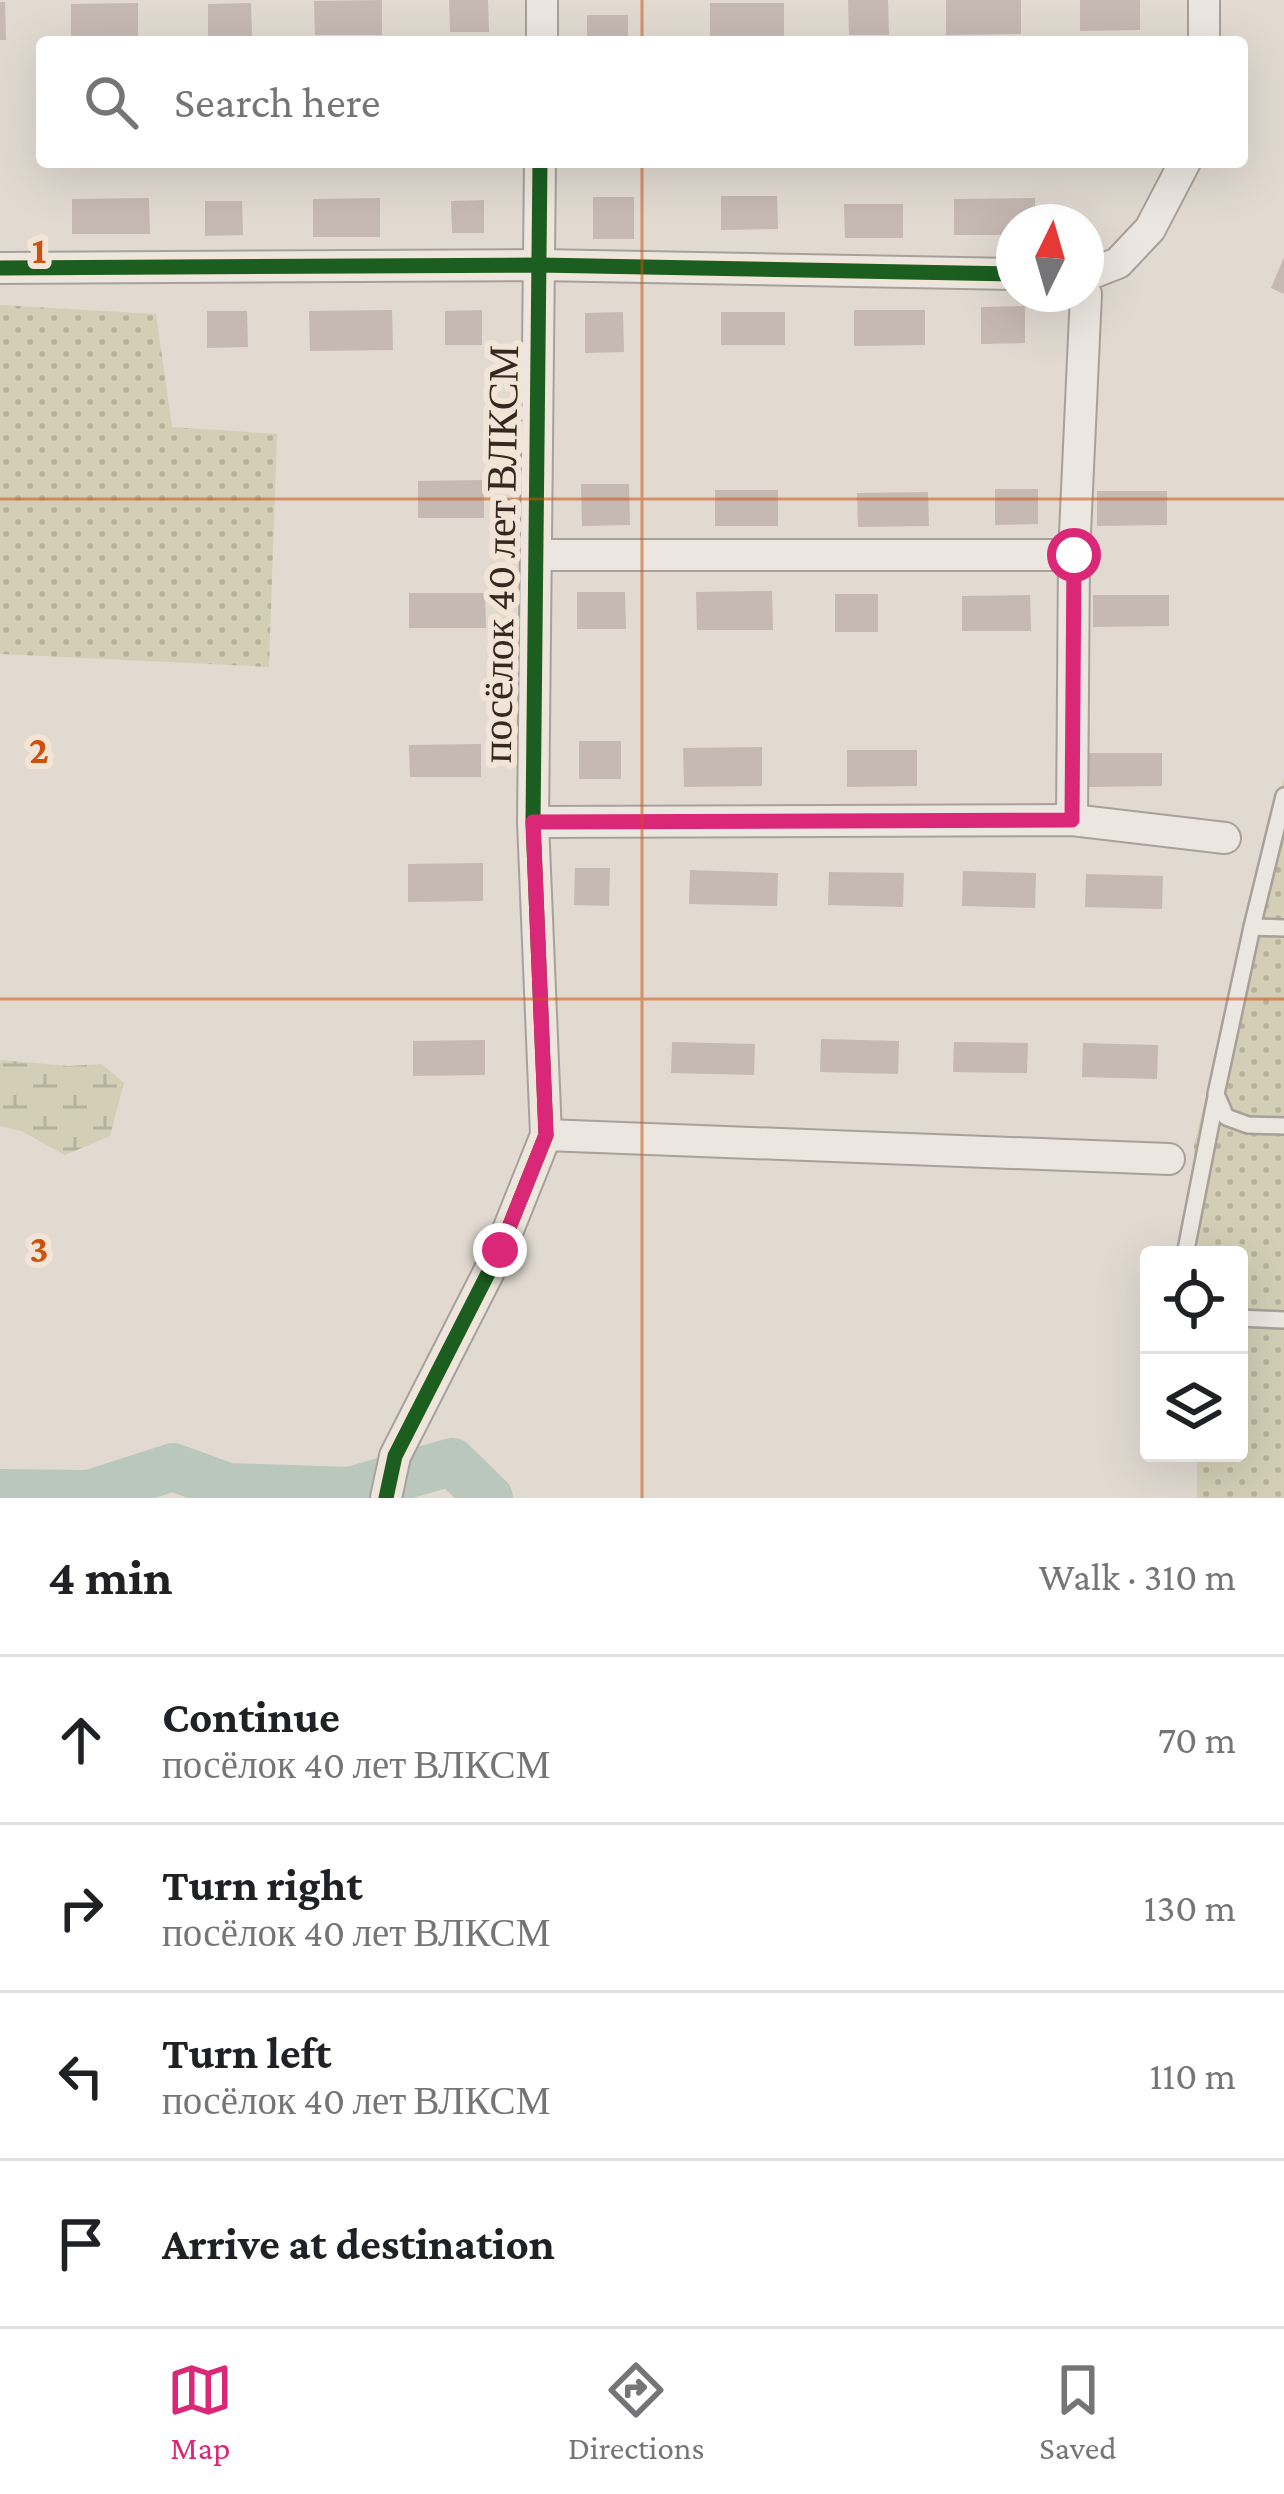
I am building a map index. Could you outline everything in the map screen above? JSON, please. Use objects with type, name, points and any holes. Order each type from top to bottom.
[{"type":"street","points":[[542,0],[542,36]]},
{"type":"street","points":[[1204,0],[1204,36]]},
{"type":"street","name":"посёлок 40 лет ВЛКСМ","points":[[386,1498],[395,1456],[500,1250],[546,1135],[533,822],[540,168]]},
{"type":"street","points":[[1104,268],[1118,263],[1150,229],[1182,168]]},
{"type":"street","points":[[0,268],[539,266],[996,274]]},
{"type":"street","points":[[1072,820],[1074,555],[1085,312]]},
{"type":"street","name":"посёлок 40 лет ВЛКСМ","points":[[536,555],[1074,555]]},
{"type":"street","name":"посёлок 40 лет ВЛКСМ","points":[[533,822],[1072,820],[1225,838]]},
{"type":"street","points":[[546,1135],[1169,1159]]},
{"type":"lane","points":[[1187,1246],[1252,927],[1284,796]]},
{"type":"lane","points":[[1252,927],[1284,928]]},
{"type":"lane","points":[[1216,1094],[1226,1117],[1248,1125],[1284,1126]]},
{"type":"lane","points":[[1248,1318],[1284,1319]]},
{"type":"green space","points":[[0,305],[156,314],[172,427],[277,434],[269,667],[0,654]]},
{"type":"green space","points":[[1284,778],[1284,1498],[1197,1498],[1197,1462],[1248,1462],[1248,1246],[1195,1246],[1194,1145]]},
{"type":"green space","points":[[0,1060],[102,1064],[124,1083],[110,1136],[65,1155],[21,1131],[0,1126]]},
{"type":"building","points":[[382,0],[382,35],[315,35],[314,1]]},
{"type":"building","points":[[449,0],[488,0],[489,32],[450,32]]},
{"type":"building","points":[[848,0],[888,0],[889,35],[849,35]]},
{"type":"building","points":[[946,0],[1021,0],[1021,34],[946,35]]},
{"type":"building","points":[[1080,0],[1140,0],[1140,30],[1080,31]]},
{"type":"building","points":[[0,2],[5,2],[6,40],[0,40]]},
{"type":"building","points":[[138,3],[138,36],[71,36],[71,4]]},
{"type":"building","points":[[251,3],[252,36],[208,36],[208,4]]},
{"type":"building","points":[[710,3],[784,3],[784,36],[710,36]]},
{"type":"building","points":[[587,15],[628,15],[628,36],[587,36]]},
{"type":"building","points":[[721,196],[777,196],[778,229],[721,230]]},
{"type":"building","points":[[593,197],[634,197],[634,239],[593,239]]},
{"type":"building","points":[[149,198],[150,234],[72,234],[72,199]]},
{"type":"building","points":[[380,198],[380,237],[313,237],[313,199]]},
{"type":"building","points":[[1035,198],[1035,204],[996,204],[996,235],[954,235],[954,199]]},
{"type":"building","points":[[484,200],[484,233],[452,233],[451,201]]},
{"type":"building","points":[[205,201],[242,201],[243,235],[205,236]]},
{"type":"building","points":[[844,204],[903,204],[903,238],[845,238]]},
{"type":"building","points":[[1284,257],[1284,294],[1271,288]]},
{"type":"building","points":[[981,307],[1025,312],[1025,343],[981,344]]},
{"type":"building","points":[[392,310],[393,350],[310,351],[309,311]]},
{"type":"building","points":[[482,310],[482,345],[445,345],[445,311]]},
{"type":"building","points":[[854,310],[925,310],[925,345],[854,346]]},
{"type":"building","points":[[207,311],[247,311],[248,347],[207,348]]},
{"type":"building","points":[[623,312],[624,352],[585,353],[585,313]]},
{"type":"building","points":[[721,312],[785,312],[785,345],[721,345]]},
{"type":"building","points":[[484,480],[484,518],[418,518],[418,481]]},
{"type":"building","points":[[581,484],[629,484],[630,525],[582,526]]},
{"type":"building","points":[[995,489],[1038,489],[1038,524],[995,525]]},
{"type":"building","points":[[715,490],[778,490],[778,526],[715,526]]},
{"type":"building","points":[[1097,491],[1167,491],[1167,525],[1097,526]]},
{"type":"building","points":[[928,492],[929,526],[858,527],[857,493]]},
{"type":"building","points":[[772,591],[773,630],[697,630],[696,592]]},
{"type":"building","points":[[577,592],[625,592],[626,629],[577,629]]},
{"type":"building","points":[[409,593],[485,593],[486,628],[409,628]]},
{"type":"building","points":[[835,594],[878,594],[878,632],[835,632]]},
{"type":"building","points":[[1030,595],[1031,631],[962,631],[962,596]]},
{"type":"building","points":[[1093,595],[1169,595],[1169,626],[1093,627]]},
{"type":"building","points":[[579,741],[621,741],[621,779],[579,779]]},
{"type":"building","points":[[481,744],[481,777],[410,777],[409,745]]},
{"type":"building","points":[[762,747],[762,786],[684,787],[683,748]]},
{"type":"building","points":[[847,750],[917,750],[917,786],[847,787]]},
{"type":"building","points":[[1089,753],[1162,753],[1162,786],[1089,787]]},
{"type":"building","points":[[483,863],[483,901],[408,902],[408,864]]},
{"type":"building","points":[[575,868],[610,868],[609,906],[574,905]]},
{"type":"building","points":[[690,870],[778,873],[777,906],[689,904]]},
{"type":"building","points":[[963,871],[1036,873],[1035,908],[962,906]]},
{"type":"building","points":[[829,872],[904,873],[903,907],[828,905]]},
{"type":"building","points":[[1086,874],[1163,876],[1162,909],[1085,907]]},
{"type":"building","points":[[821,1039],[899,1041],[898,1074],[820,1072]]},
{"type":"building","points":[[485,1040],[485,1075],[413,1076],[413,1041]]},
{"type":"building","points":[[672,1042],[755,1044],[754,1075],[671,1073]]},
{"type":"building","points":[[954,1042],[1028,1043],[1027,1073],[953,1072]]},
{"type":"building","points":[[1083,1043],[1158,1045],[1157,1079],[1082,1077]]},
{"type":"waterway","points":[[0,1493],[89,1494],[173,1467],[228,1487],[349,1491],[452,1462],[489,1498]]},
{"type":"cycle path","points":[[386,1498],[395,1456],[500,1250],[546,1135],[533,822],[540,168]]},
{"type":"cycle path","points":[[0,268],[539,265],[996,274]]},
{"type":"route","points":[[500,1250],[546,1135],[533,822],[1072,820],[1074,555]]}]
